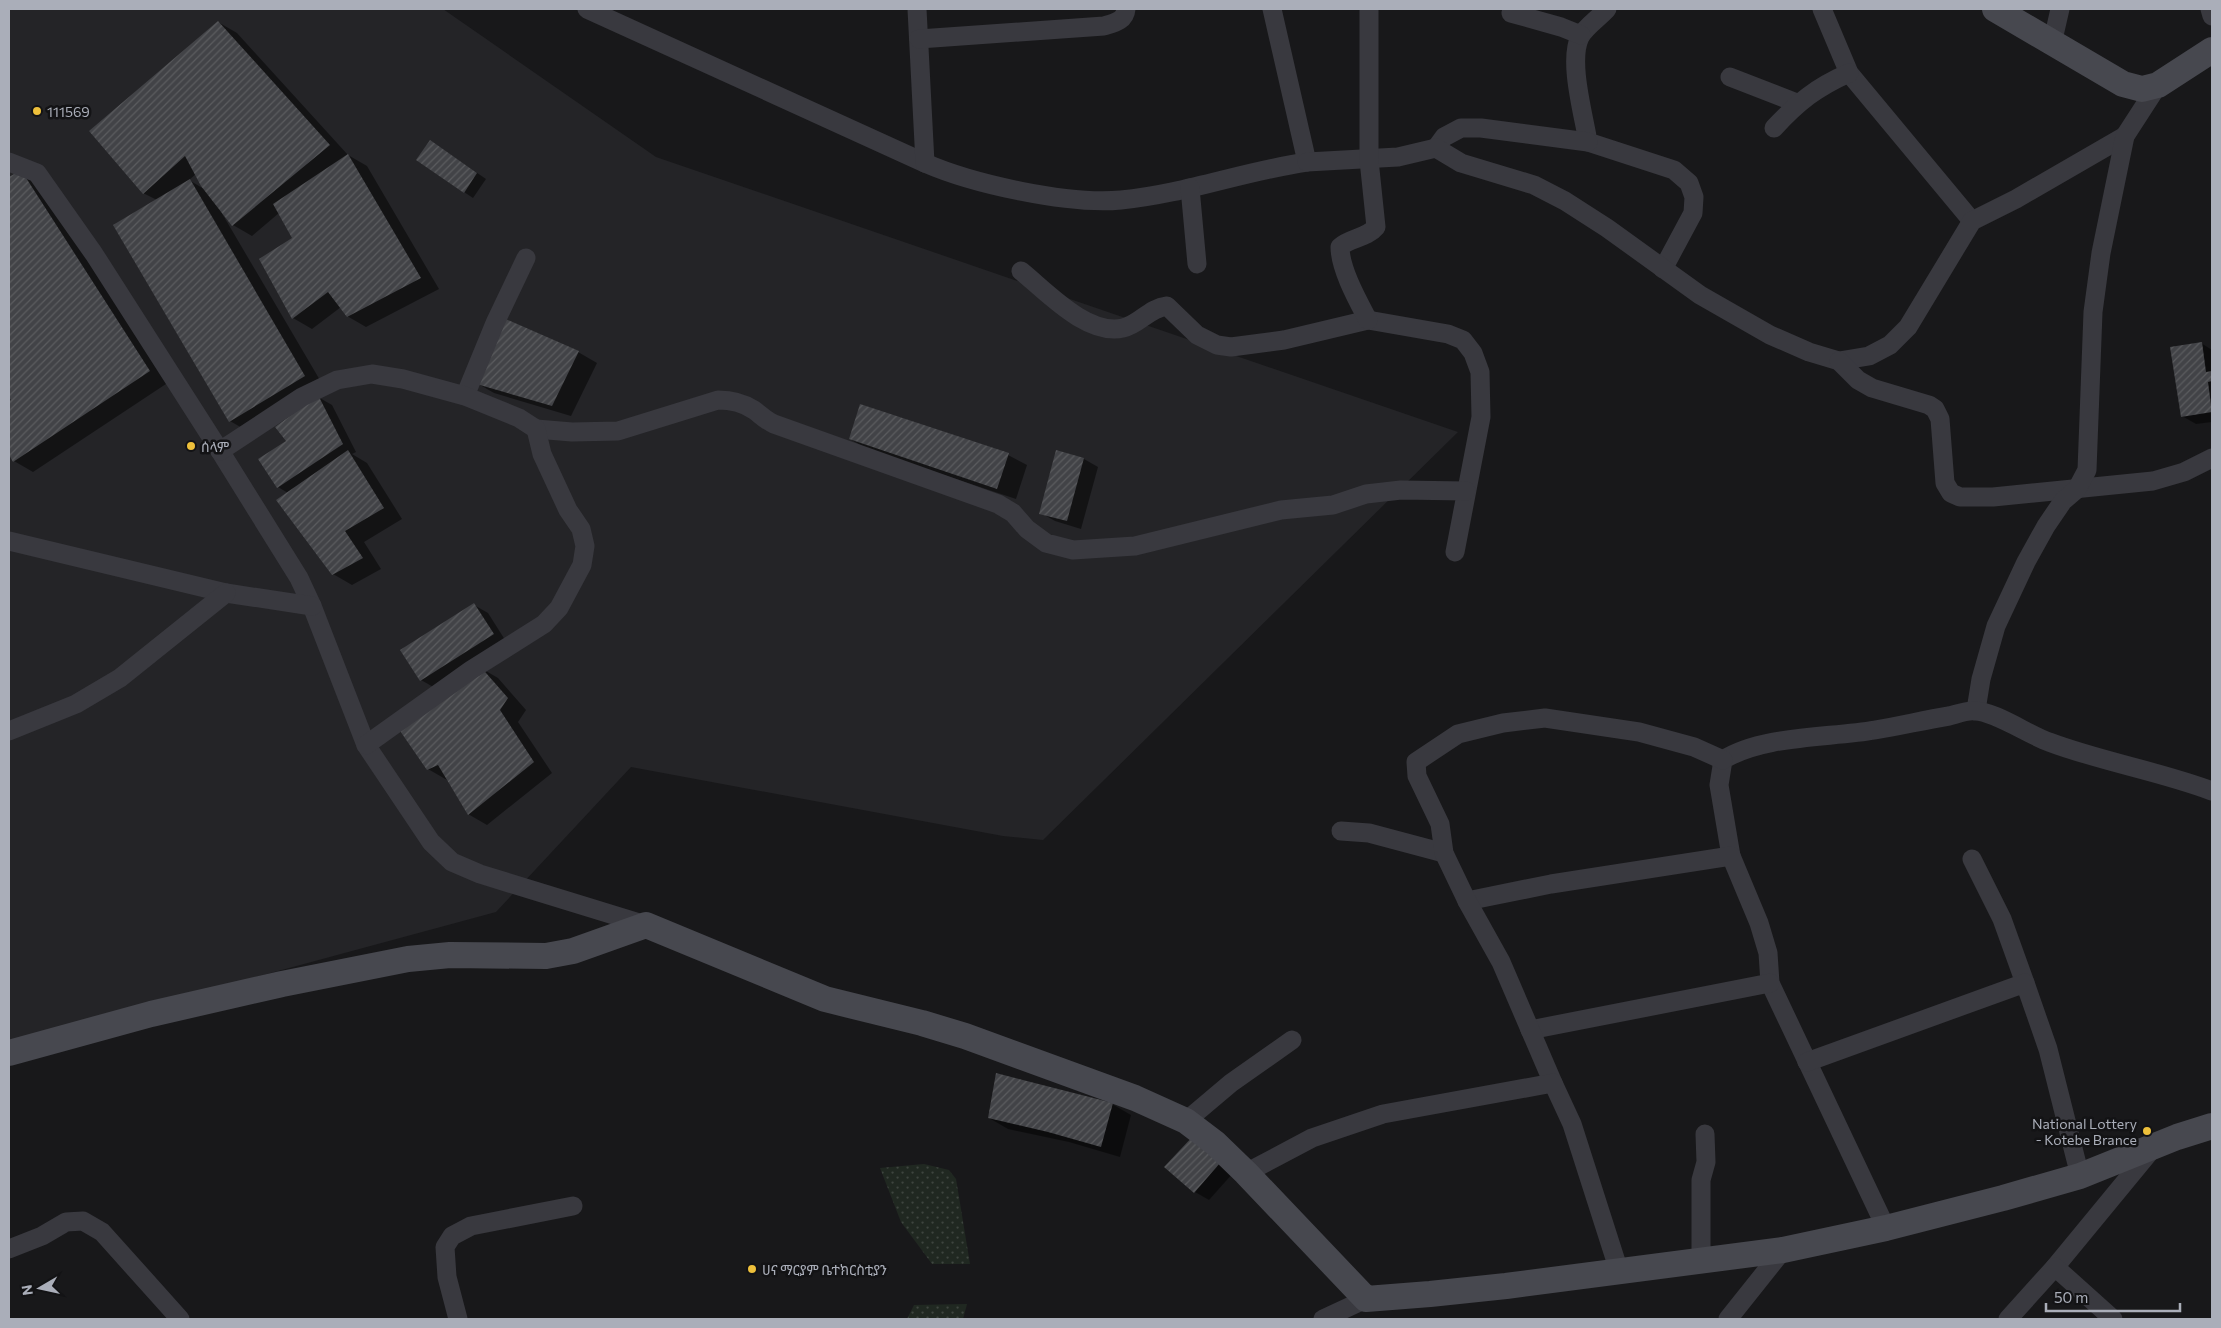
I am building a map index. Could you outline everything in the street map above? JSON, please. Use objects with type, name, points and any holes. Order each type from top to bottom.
[{"type":"street","points":[[587,9],[946,172],[1020,190],[1087,201],[1122,200],[1190,188],[1278,166],[1307,162],[1398,157],[1436,148],[1444,137],[1461,128],[1481,128],[1588,142],[1674,170],[1689,183],[1694,197],[1693,212],[1663,269]]},
{"type":"street","points":[[917,9],[925,163]]},
{"type":"street","points":[[919,39],[1104,26],[1118,22],[1126,14],[1126,9]]},
{"type":"street","points":[[1272,9],[1307,162]]},
{"type":"street","points":[[1368,320],[1356,298],[1340,255],[1340,247],[1346,242],[1372,232],[1376,227],[1370,160],[1369,9]]},
{"type":"street","points":[[1588,142],[1576,69],[1576,46],[1581,35],[1607,9]]},
{"type":"street","points":[[1822,9],[1849,73],[1972,221]]},
{"type":"street","points":[[1995,9],[2123,84],[2142,89],[2158,85],[2212,50]]},
{"type":"street","points":[[2052,44],[2060,9]]},
{"type":"street","points":[[2210,9],[2212,16]]},
{"type":"street","points":[[1511,13],[1561,27],[1581,35]]},
{"type":"street","points":[[1774,128],[1797,103],[1823,84],[1849,73]]},
{"type":"street","points":[[1730,77],[1797,103]]},
{"type":"street","points":[[1976,710],[1989,653],[2002,615],[2026,562],[2046,526],[2063,501],[2077,489],[2087,470],[2093,312],[2101,253],[2125,136],[2158,85]]},
{"type":"street","points":[[1436,148],[1461,163],[1534,185],[1565,201],[1607,228],[1700,295],[1770,335],[1809,352],[1839,361],[1869,356],[1890,345],[1908,327],[1972,221],[2016,200],[2125,136]]},
{"type":"street","points":[[9,162],[37,173],[94,254],[220,451],[298,578],[312,606],[366,745],[431,842],[452,862],[480,874],[646,925],[826,999],[922,1023],[964,1036],[1121,1093],[1186,1121],[1215,1143],[1246,1173],[1366,1299]]},
{"type":"street","points":[[1190,188],[1197,264]]},
{"type":"street","points":[[465,396],[495,323],[526,258]]},
{"type":"street","points":[[1021,271],[1065,307],[1094,327],[1107,329],[1122,328],[1133,324],[1150,310],[1167,306],[1197,335],[1217,346],[1284,340],[1368,320],[1448,334],[1463,340],[1472,353],[1480,372],[1481,418],[1466,490],[1456,552]]},
{"type":"street","points":[[1839,361],[1858,380],[1872,388],[1928,405],[1935,409],[1940,419],[1945,483],[1951,493],[1960,497],[1993,497],[2153,481],[2184,472],[2212,458]]},
{"type":"street","points":[[220,451],[302,398],[337,380],[372,374],[403,378],[465,396],[519,418],[536,429],[572,432],[618,431],[718,400],[734,400],[754,410],[764,420],[774,424],[998,504],[1013,513],[1027,529],[1046,543],[1073,550],[1135,546],[1280,510],[1333,505],[1366,494],[1401,490],[1466,490]]},
{"type":"street","points":[[366,745],[471,670],[544,624],[559,608],[582,565],[586,546],[581,529],[568,510],[542,454],[536,429]]},
{"type":"street","points":[[9,542],[226,593],[312,606]]},
{"type":"street","points":[[9,731],[76,704],[120,678],[226,593]]},
{"type":"street","points":[[1619,1271],[1572,1124],[1501,962],[1467,901],[1444,852],[1440,824],[1417,776],[1416,762],[1458,734],[1503,723],[1545,718],[1639,732],[1694,747],[1723,760],[1750,747],[1874,730],[1976,710],[2003,720],[2047,741],[2099,759],[2175,777],[2212,791]]},
{"type":"street","points":[[1723,760],[1720,785],[1731,856],[1759,923],[1768,952],[1770,983],[1886,1228]]},
{"type":"street","points":[[1341,831],[1369,833],[1444,852]]},
{"type":"street","points":[[1467,901],[1551,884],[1731,856]]},
{"type":"street","points":[[1972,859],[2002,919],[2026,983],[2048,1049],[2080,1176]]},
{"type":"street","points":[[9,1053],[151,1014],[369,966],[408,959],[450,955],[546,956],[573,951],[646,925]]},
{"type":"street","points":[[1530,1030],[1770,983]]},
{"type":"street","points":[[1807,1062],[2026,983]]},
{"type":"street","points":[[1186,1121],[1231,1083],[1292,1040]]},
{"type":"street","points":[[1246,1173],[1312,1138],[1383,1114],[1553,1083]]},
{"type":"street","points":[[1323,1319],[1366,1299],[1430,1294],[1701,1262],[1783,1250],[1886,1228],[2080,1176],[2154,1146],[2212,1126]]},
{"type":"street","points":[[1701,1262],[1701,1180],[1706,1162],[1705,1134]]},
{"type":"street","points":[[2008,1319],[2056,1267],[2154,1146]]},
{"type":"street","points":[[458,1319],[447,1277],[445,1247],[452,1236],[471,1226],[573,1206]]},
{"type":"street","points":[[9,1249],[42,1236],[66,1222],[83,1221],[102,1232],[180,1319]]},
{"type":"street","points":[[1728,1319],[1783,1250]]},
{"type":"street","points":[[2056,1267],[2113,1319]]},
{"type":"shaded area","points":[[9,9],[443,9],[656,157],[1458,432],[1043,840],[1003,836],[631,767],[496,912],[9,1044]]},
{"type":"shaded area","points":[[924,1164],[949,1170],[956,1179],[970,1264],[932,1264],[901,1222],[880,1168]]},
{"type":"shaded area","points":[[967,1304],[963,1319],[907,1319],[914,1305]]},
{"type":"building","points":[[218,21],[330,145],[232,226],[201,186],[185,156],[143,194],[89,131]]},
{"type":"building","points":[[430,140],[477,173],[464,193],[416,160]]},
{"type":"building","points":[[348,154],[421,278],[347,317],[328,292],[292,319],[259,259],[292,238],[273,204]]},
{"type":"building","points":[[21,170],[150,371],[13,462],[9,455],[9,401],[11,400],[9,397],[9,177]]},
{"type":"building","points":[[190,179],[305,376],[229,422],[113,225]]},
{"type":"building","points":[[501,317],[579,351],[552,406],[473,383]]},
{"type":"building","points":[[2202,342],[2206,372],[2212,371],[2212,381],[2208,382],[2212,412],[2181,417],[2170,347]]},
{"type":"building","points":[[318,395],[343,444],[277,488],[258,459],[286,441],[275,427]]},
{"type":"building","points":[[860,404],[1009,453],[997,489],[849,439]]},
{"type":"building","points":[[348,450],[384,508],[345,531],[363,558],[332,575],[276,500]]},
{"type":"building","points":[[1056,450],[1084,458],[1067,521],[1039,514]]},
{"type":"building","points":[[474,603],[494,634],[420,681],[400,650]]},
{"type":"building","points":[[479,665],[508,698],[500,710],[534,762],[468,815],[438,765],[427,770],[398,728]]},
{"type":"building","points":[[996,1073],[1113,1103],[1101,1147],[988,1118]]},
{"type":"building","points":[[1196,1133],[1220,1163],[1194,1193],[1164,1167]]},
{"type":"place","name":"111569","points":[[37,111]]},
{"type":"place","name":"ሰላም","points":[[191,446]]},
{"type":"place","name":"National Lottery - Kotebe Brance","points":[[2147,1131]]},
{"type":"place","name":"ሀና ማርያም ቤተክርስቲያን","points":[[752,1269]]}]
